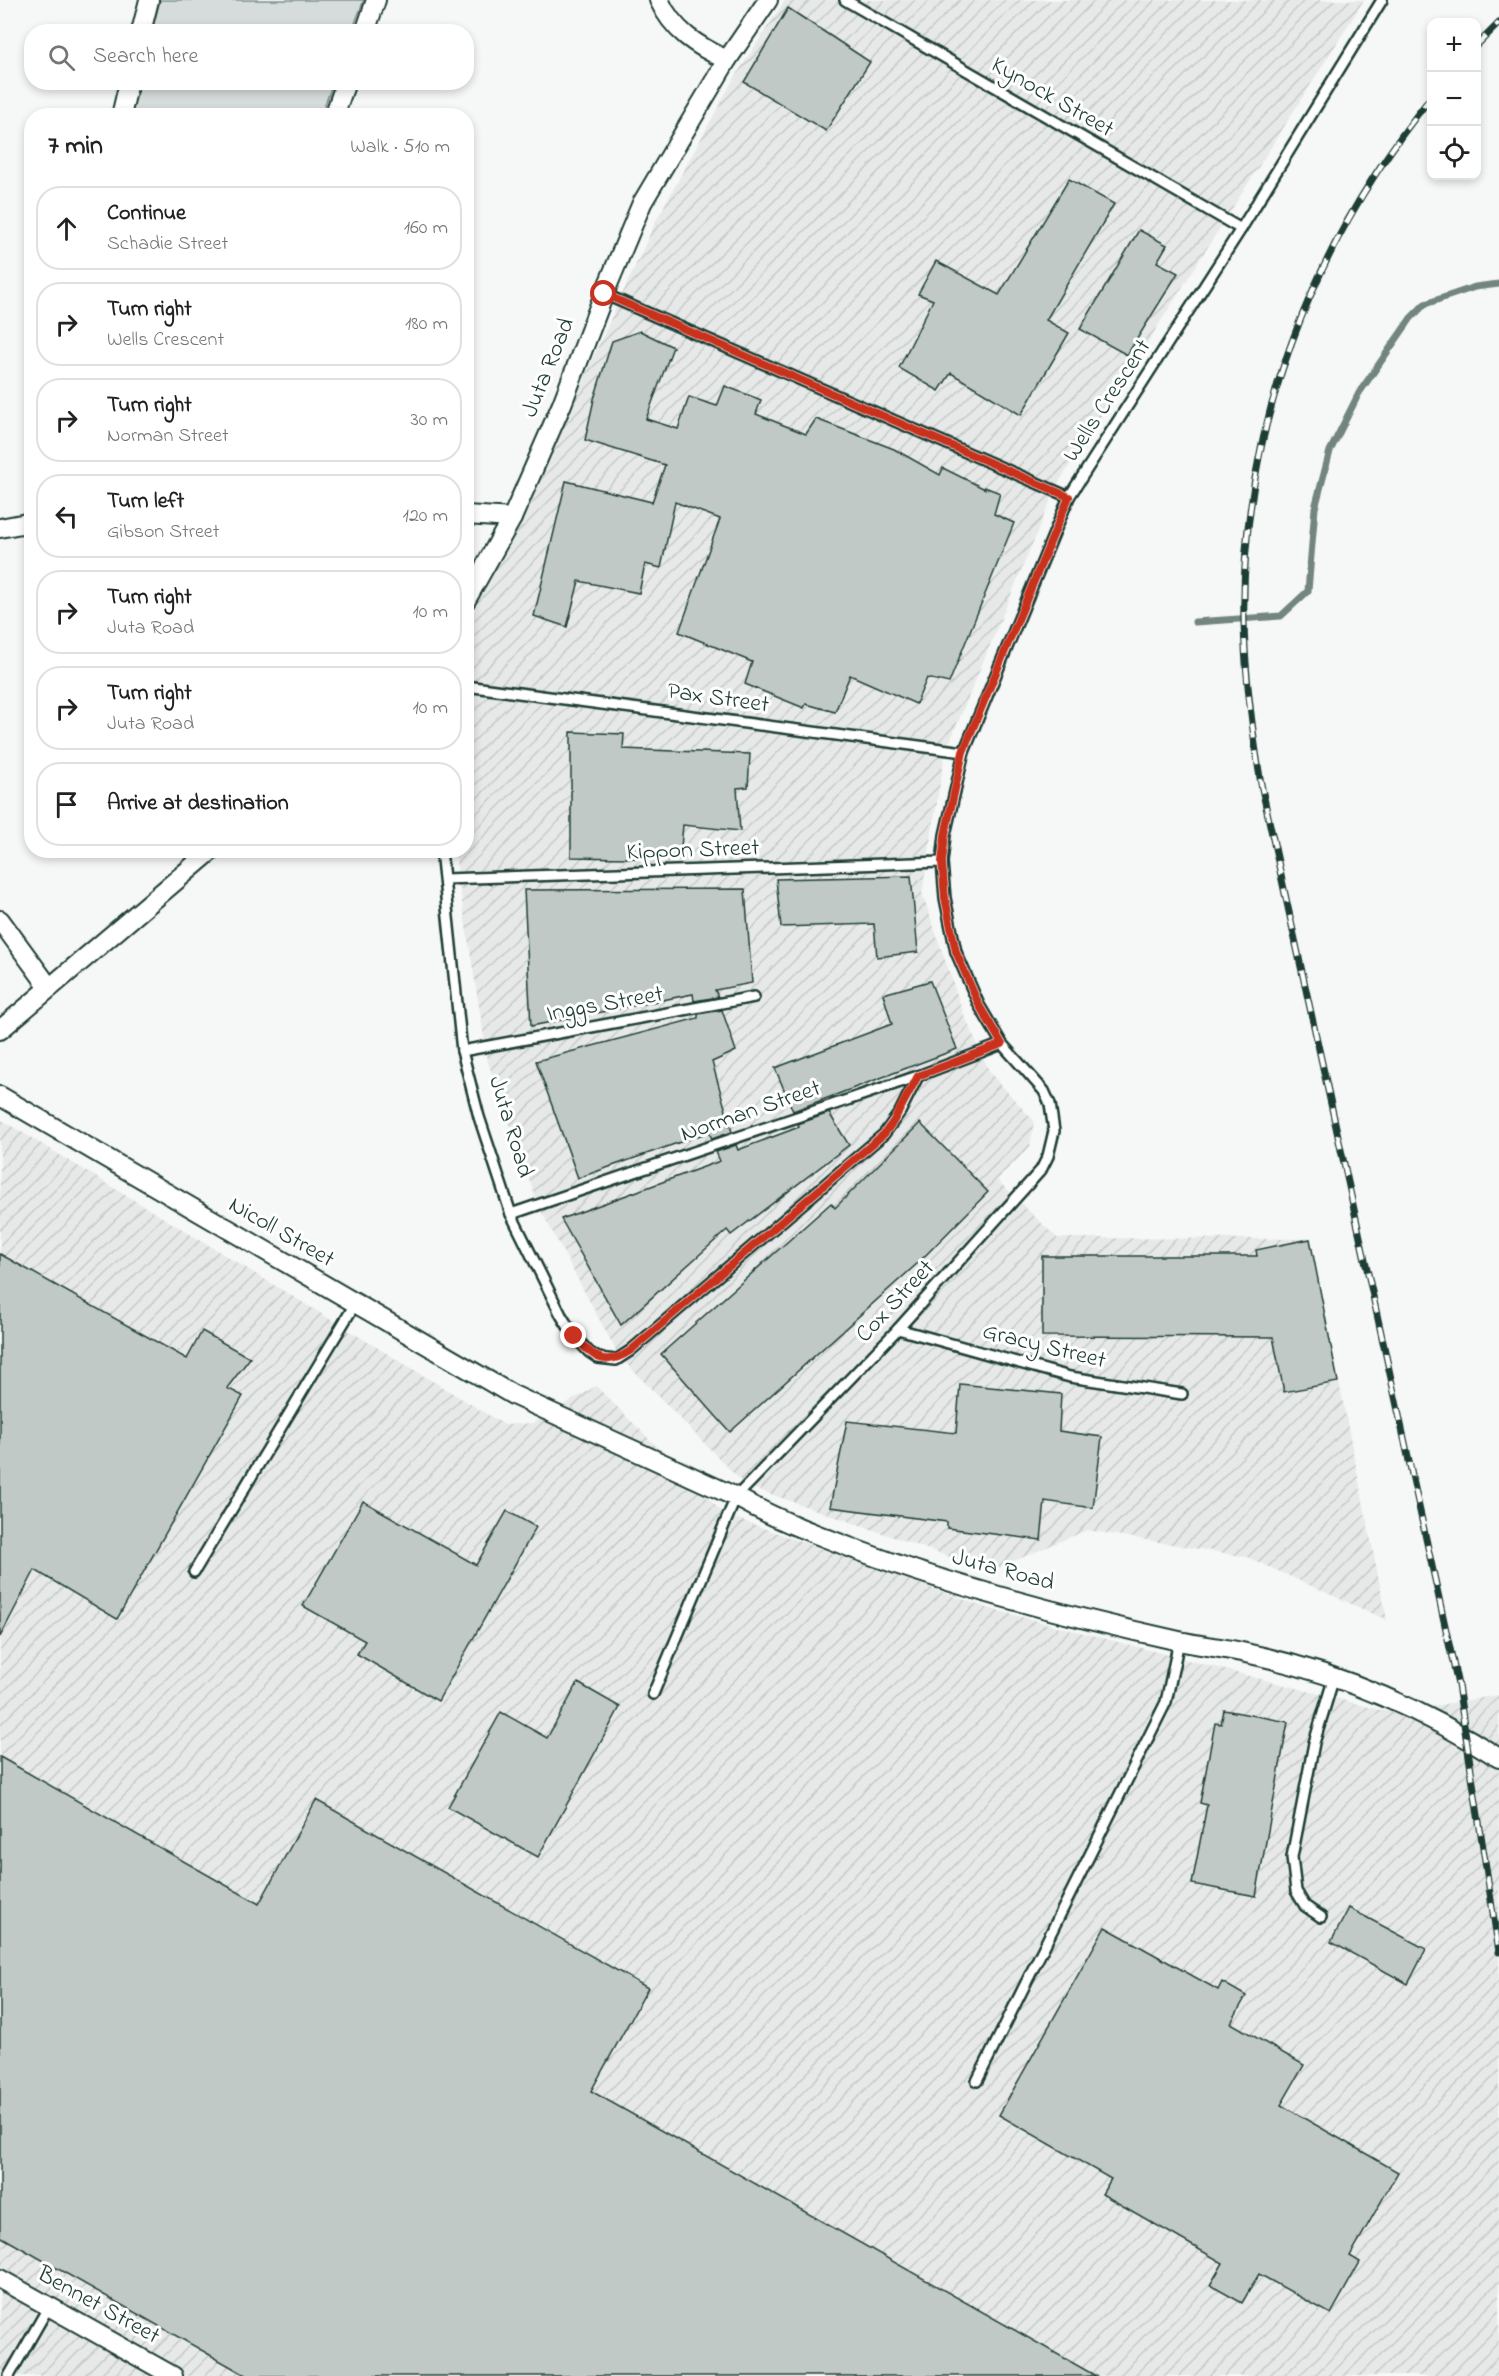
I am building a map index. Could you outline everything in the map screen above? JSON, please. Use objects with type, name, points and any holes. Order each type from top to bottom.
[{"type":"street","points":[[143,24],[149,0]]},
{"type":"street","points":[[368,24],[376,0]]},
{"type":"street","points":[[659,0],[675,27],[699,47],[727,60]]},
{"type":"street","name":"Juta Road","points":[[474,586],[512,518],[562,404],[642,203],[727,60],[768,0]]},
{"type":"street","points":[[122,108],[127,90]]},
{"type":"street","points":[[336,108],[343,90]]},
{"type":"street","points":[[474,516],[512,518]]},
{"type":"street","points":[[0,528],[24,524]]},
{"type":"street","points":[[0,1030],[202,858]]},
{"type":"street","points":[[0,920],[49,987]]},
{"type":"street","name":"Nicoll Street","points":[[0,1096],[464,1367],[540,1408]]},
{"type":"street","name":"Juta Road","points":[[540,1408],[736,1497],[767,1515],[900,1566],[972,1590],[1179,1641],[1250,1654],[1334,1677],[1399,1703],[1467,1738],[1499,1758]]},
{"type":"street","name":"Bennet Street","points":[[0,2279],[173,2376]]},
{"type":"lane","name":"Kynock Street","points":[[845,0],[1240,229]]},
{"type":"lane","name":"Wells Crescent","points":[[1053,1116],[1044,1091],[1002,1044],[979,1005],[956,952],[945,898],[942,862],[945,835],[963,752],[1069,497],[1240,229],[1382,0]]},
{"type":"lane","points":[[604,294],[1069,497]]},
{"type":"lane","name":"Pax Street","points":[[474,687],[963,752]]},
{"type":"lane","name":"Juta Road","points":[[442,858],[462,1051],[479,1117],[512,1214],[561,1315],[581,1344],[598,1358],[616,1360],[630,1351],[884,1134],[897,1117],[918,1076]]},
{"type":"lane","name":"Kippon Street","points":[[445,879],[942,862]]},
{"type":"lane","name":"Inggs Street","points":[[462,1051],[754,997]]},
{"type":"lane","name":"Norman Street","points":[[512,1214],[918,1076],[1002,1044]]},
{"type":"lane","name":"Cox Street","points":[[736,1497],[898,1329],[1041,1170],[1052,1144],[1053,1116]]},
{"type":"lane","points":[[194,1572],[355,1304]]},
{"type":"lane","name":"Gracy Street","points":[[898,1329],[1070,1377],[1182,1394]]},
{"type":"lane","points":[[653,1694],[736,1497]]},
{"type":"lane","points":[[977,2082],[1167,1702],[1179,1641]]},
{"type":"lane","points":[[1321,1917],[1305,1906],[1296,1891],[1292,1857],[1314,1743],[1334,1677]]},
{"type":"lane","points":[[9,2376],[49,2306]]},
{"type":"shaded area","points":[[160,0],[364,0],[355,24],[154,24]]},
{"type":"shaded area","points":[[785,0],[1364,0],[1056,487],[945,753],[922,893],[964,1015],[990,1073],[1034,1121],[1030,1147],[997,1180],[1057,1238],[1310,1239],[1387,1620],[1247,1557],[1087,1530],[990,1571],[745,1485],[619,1356],[539,1207],[488,1062],[457,870],[456,858],[474,858],[474,612],[487,578],[554,442],[656,221],[733,80]]},
{"type":"shaded area","points":[[137,90],[330,90],[324,108],[133,108]]},
{"type":"shaded area","points":[[0,1119],[505,1425],[534,1423],[596,1386],[724,1514],[987,1608],[1392,1713],[1499,1695],[1499,2376],[0,2376]]},
{"type":"building","points":[[788,8],[870,62],[826,131],[744,82]]},
{"type":"building","points":[[1069,179],[1114,204],[1046,320],[1069,333],[1021,415],[951,373],[939,391],[899,368],[933,300],[918,294],[936,261],[999,295]]},
{"type":"building","points":[[1139,230],[1167,245],[1157,262],[1178,273],[1127,355],[1080,329]]},
{"type":"building","points":[[640,331],[673,347],[646,419],[678,429],[689,397],[717,406],[725,386],[761,400],[756,414],[806,434],[816,419],[894,449],[940,475],[943,468],[985,489],[985,487],[1000,493],[994,514],[1014,523],[949,683],[927,678],[916,704],[850,675],[835,712],[806,704],[804,708],[745,684],[752,662],[679,632],[720,519],[675,502],[661,568],[645,564],[639,593],[579,581],[567,627],[534,616],[566,481],[652,502],[665,465],[585,440],[594,399],[612,341]]},
{"type":"building","points":[[571,732],[624,734],[623,749],[750,754],[748,787],[737,788],[740,831],[683,825],[680,859],[571,857]]},
{"type":"building","points":[[911,876],[918,952],[877,957],[874,924],[781,927],[776,879]]},
{"type":"building","points":[[745,889],[752,983],[715,990],[718,997],[694,1001],[693,994],[531,1026],[524,890]]},
{"type":"building","points":[[930,981],[957,1049],[793,1111],[775,1068],[892,1024],[883,994]]},
{"type":"building","points":[[722,1010],[736,1051],[712,1062],[732,1132],[712,1139],[709,1132],[578,1178],[536,1061],[698,1018],[698,1014]]},
{"type":"building","points":[[829,1113],[849,1145],[731,1235],[727,1230],[621,1325],[561,1219],[720,1161],[716,1152],[736,1145],[738,1150]]},
{"type":"building","points":[[920,1123],[988,1192],[918,1263],[730,1432],[661,1354],[831,1203],[835,1208]]},
{"type":"building","points":[[1310,1239],[1338,1382],[1284,1392],[1273,1337],[1042,1336],[1042,1256],[1257,1256],[1256,1250]]},
{"type":"building","points":[[0,1254],[187,1359],[202,1331],[250,1358],[227,1388],[243,1396],[117,1619],[35,1570],[0,1637]]},
{"type":"building","points":[[960,1384],[1061,1394],[1059,1431],[1102,1437],[1093,1508],[1045,1501],[1041,1540],[947,1528],[947,1522],[830,1507],[847,1421],[956,1433]]},
{"type":"building","points":[[363,1501],[476,1565],[507,1511],[536,1527],[438,1701],[357,1654],[365,1641],[303,1606]]},
{"type":"building","points":[[578,1683],[620,1707],[538,1857],[448,1807],[501,1712],[547,1738]]},
{"type":"building","points":[[1224,1710],[1288,1722],[1256,1896],[1192,1884],[1207,1805],[1200,1803],[1215,1723],[1221,1724]]},
{"type":"building","points":[[0,1757],[259,1904],[316,1800],[648,1988],[591,2091],[1096,2376],[247,2376],[0,2236]]},
{"type":"building","points":[[1349,1908],[1426,1949],[1408,1984],[1331,1942]]},
{"type":"building","points":[[1105,1927],[1218,1990],[1222,1982],[1246,1996],[1231,2023],[1304,2065],[1281,2105],[1398,2172],[1350,2256],[1360,2262],[1331,2314],[1259,2274],[1242,2303],[1210,2285],[1223,2263],[1102,2194],[1111,2179],[999,2115]]},
{"type":"waterway","points":[[1195,622],[1281,616],[1308,591],[1315,508],[1330,451],[1359,393],[1411,318],[1425,304],[1475,287],[1499,284]]},
{"type":"railway","points":[[1481,41],[1499,23]]},
{"type":"railway","points":[[1427,103],[1390,153],[1352,213],[1319,276],[1292,342],[1270,410],[1255,479],[1246,550],[1244,621],[1250,702],[1261,784],[1458,1685],[1499,1952]]},
{"type":"route","points":[[574,1336],[598,1358],[616,1360],[630,1351],[884,1134],[900,1112],[918,1076],[1002,1044],[979,1005],[956,952],[945,898],[942,862],[945,835],[963,752],[1069,497],[604,294]]}]
